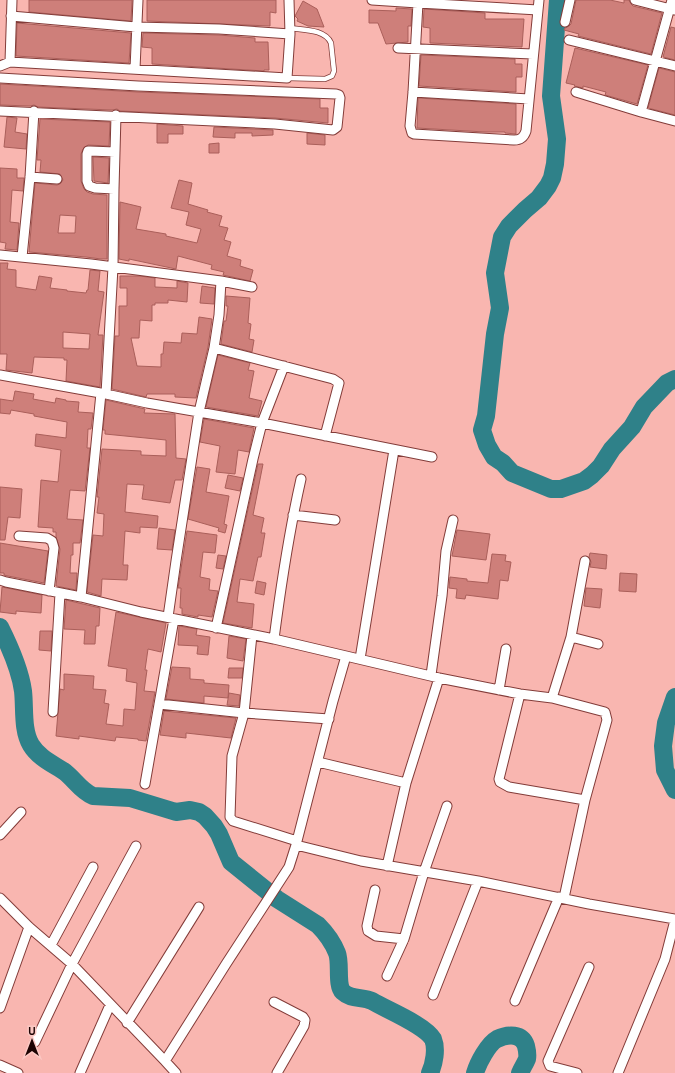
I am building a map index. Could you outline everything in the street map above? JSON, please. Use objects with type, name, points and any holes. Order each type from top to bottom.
[{"type":"street","points":[[10,62],[12,0]]},
{"type":"street","points":[[135,69],[138,0]]},
{"type":"street","points":[[0,66],[10,62],[287,78],[290,31],[289,0]]},
{"type":"street","points":[[372,0],[538,10]]},
{"type":"street","points":[[418,2],[410,126],[412,133],[452,137],[514,140],[520,139],[525,134],[539,0]]},
{"type":"street","points":[[565,22],[570,0]]},
{"type":"street","points":[[635,0],[672,6],[641,112]]},
{"type":"street","points":[[11,16],[136,27],[290,31]]},
{"type":"street","points":[[569,40],[675,66]]},
{"type":"street","points":[[398,48],[534,54]]},
{"type":"street","points":[[0,78],[336,94],[339,95],[340,98],[337,127],[333,130],[276,124],[34,111],[0,111]]},
{"type":"street","points":[[413,92],[529,99]]},
{"type":"street","points":[[576,92],[675,121]]},
{"type":"street","points":[[22,257],[30,177],[34,111]]},
{"type":"street","points":[[81,597],[104,394],[113,267],[116,115]]},
{"type":"street","points":[[114,189],[95,188],[89,186],[87,181],[87,154],[88,151],[115,152]]},
{"type":"street","points":[[30,177],[57,179]]},
{"type":"street","points":[[0,255],[113,267],[221,281],[252,287]]},
{"type":"street","points":[[145,784],[160,704],[171,618],[176,560],[200,412],[214,348],[219,315],[221,281]]},
{"type":"street","points":[[214,348],[334,379],[339,382],[325,436]]},
{"type":"street","points":[[216,628],[252,458],[262,423],[284,366]]},
{"type":"street","points":[[0,375],[262,423],[432,457]]},
{"type":"street","points":[[360,659],[394,450]]},
{"type":"street","points":[[274,639],[282,576],[301,479]]},
{"type":"street","points":[[293,515],[335,520]]},
{"type":"street","points":[[387,866],[406,783],[435,676],[446,552],[452,520]]},
{"type":"street","points":[[19,536],[48,538],[52,541],[54,548],[49,591]]},
{"type":"street","points":[[552,698],[571,637],[585,561]]},
{"type":"street","points":[[0,580],[81,597],[141,612],[274,639],[499,690],[552,698],[603,711],[606,714],[606,720],[562,898],[515,1001]]},
{"type":"street","points":[[53,712],[60,593]]},
{"type":"street","points":[[252,635],[244,713],[232,756],[230,817],[233,821],[297,843],[361,861],[478,881],[590,904],[675,919],[665,959],[618,1073]]},
{"type":"street","points":[[571,637],[598,644]]},
{"type":"street","points":[[499,690],[506,648]]},
{"type":"street","points":[[165,1061],[289,867],[297,843],[328,719],[346,656]]},
{"type":"street","points":[[520,694],[499,779],[500,782],[509,787],[585,800]]},
{"type":"street","points":[[160,704],[244,713],[328,719]]},
{"type":"street","points":[[318,762],[406,783]]},
{"type":"street","points":[[387,976],[404,939],[424,872],[447,806]]},
{"type":"street","points":[[0,834],[21,812]]},
{"type":"street","points":[[35,1042],[72,964],[136,846]]},
{"type":"street","points":[[51,945],[93,867]]},
{"type":"street","points":[[433,995],[478,881]]},
{"type":"street","points":[[375,890],[367,926],[368,932],[376,936],[404,939]]},
{"type":"street","points":[[0,898],[29,927],[72,964],[176,1073]]},
{"type":"street","points":[[127,1023],[199,907]]},
{"type":"street","points":[[0,1008],[29,927]]},
{"type":"street","points":[[577,1073],[550,1066],[548,1061],[589,967]]},
{"type":"street","points":[[274,1002],[303,1017],[305,1020],[304,1026],[277,1073]]},
{"type":"street","points":[[80,1073],[110,1005]]},
{"type":"street","points":[[0,1065],[18,1073]]},
{"type":"lane","points":[[287,78],[325,79],[332,76],[334,72],[330,39],[322,34],[290,31]]},
{"type":"building","points":[[29,0],[132,0],[131,21],[29,12]]},
{"type":"building","points":[[147,0],[276,0],[276,13],[270,12],[270,26],[147,21]]},
{"type":"building","points":[[576,0],[610,0],[624,3],[624,0],[629,0],[633,6],[662,13],[651,54],[578,36],[579,34],[564,30],[571,24]]},
{"type":"building","points":[[303,1],[317,9],[324,27],[308,26],[297,21],[298,19],[295,16]]},
{"type":"building","points":[[396,8],[412,9],[411,26],[408,26],[408,42],[386,44],[378,23],[369,23],[369,10],[396,11]]},
{"type":"building","points":[[424,9],[485,13],[485,19],[524,19],[522,47],[430,43],[430,28],[423,27]]},
{"type":"building","points":[[17,23],[131,33],[129,63],[16,56]]},
{"type":"building","points":[[671,27],[675,28],[675,60],[663,57]]},
{"type":"building","points":[[143,33],[219,35],[255,38],[255,42],[268,42],[269,70],[264,71],[152,64],[152,48],[142,47]]},
{"type":"building","points":[[575,48],[648,65],[637,104],[605,95],[606,92],[566,83]]},
{"type":"building","points":[[421,55],[515,59],[515,64],[522,64],[522,77],[516,77],[516,92],[419,86]]},
{"type":"building","points":[[659,68],[675,72],[675,115],[648,108]]},
{"type":"building","points":[[0,84],[138,92],[320,99],[320,108],[328,108],[328,123],[275,118],[120,111],[117,109],[0,105]]},
{"type":"building","points":[[418,98],[516,104],[516,134],[505,132],[417,128]]},
{"type":"building","points":[[7,117],[17,118],[15,132],[27,134],[26,149],[4,147]]},
{"type":"building","points":[[40,119],[110,122],[109,146],[88,145],[83,149],[81,154],[81,181],[84,189],[93,194],[107,195],[107,259],[29,252],[35,183],[57,185],[63,180],[60,174],[40,172],[41,160],[37,160]],"holes":[[[60,215],[76,216],[75,233],[58,233]]]},
{"type":"building","points":[[157,124],[183,126],[183,134],[168,134],[168,143],[157,143]]},
{"type":"building","points":[[214,127],[273,130],[273,135],[252,136],[252,133],[235,133],[235,138],[213,137]]},
{"type":"building","points":[[307,133],[325,135],[325,145],[307,144]]},
{"type":"building","points":[[219,143],[219,153],[209,153],[209,144]]},
{"type":"building","points":[[93,157],[109,158],[108,183],[94,181]]},
{"type":"building","points":[[0,168],[17,169],[17,178],[24,178],[23,191],[12,190],[10,222],[19,223],[17,250],[5,249],[6,243],[0,242]]},
{"type":"building","points":[[179,180],[192,183],[188,204],[208,210],[207,212],[222,216],[219,226],[228,228],[224,240],[231,242],[227,256],[241,260],[240,266],[253,270],[250,281],[223,275],[224,272],[211,269],[212,265],[178,256],[176,269],[129,259],[129,261],[119,259],[120,202],[141,207],[136,229],[166,234],[166,236],[197,243],[201,229],[186,225],[189,212],[171,208]]},
{"type":"building","points":[[0,263],[8,263],[7,269],[16,270],[16,287],[36,290],[39,276],[52,278],[50,288],[86,293],[88,290],[90,270],[100,271],[98,291],[104,292],[98,335],[103,335],[100,387],[66,381],[67,360],[64,360],[64,358],[34,357],[32,373],[6,370],[7,354],[0,354]],"holes":[[[63,332],[90,334],[89,349],[63,348]]]},
{"type":"building","points":[[120,276],[155,278],[155,287],[177,288],[177,281],[188,283],[187,302],[168,300],[168,303],[155,303],[155,305],[152,305],[152,321],[140,320],[139,338],[131,338],[137,366],[161,367],[161,354],[163,354],[164,342],[181,343],[182,333],[197,334],[199,317],[212,319],[208,347],[196,398],[175,397],[175,394],[147,394],[146,397],[112,389],[115,336],[119,336],[119,306],[127,306],[127,288],[120,288]]},
{"type":"building","points":[[202,286],[215,288],[214,304],[200,303]]},
{"type":"building","points":[[226,296],[250,298],[248,323],[251,324],[249,339],[254,340],[252,352],[221,344],[224,321],[226,321],[228,306],[226,306]]},
{"type":"building","points":[[218,355],[250,363],[248,370],[254,371],[249,398],[262,401],[258,416],[206,407]]},
{"type":"building","points":[[15,391],[34,394],[33,399],[55,403],[56,398],[66,401],[79,402],[78,412],[93,413],[91,429],[88,429],[87,448],[90,448],[85,491],[70,490],[67,519],[83,520],[80,543],[73,543],[73,555],[71,555],[70,573],[77,573],[76,590],[56,586],[60,549],[56,532],[53,532],[53,528],[38,527],[41,480],[58,482],[61,450],[35,446],[36,434],[66,438],[67,422],[11,410],[10,414],[0,413],[0,399],[13,401]]},
{"type":"building","points":[[106,400],[145,409],[144,413],[175,414],[176,458],[186,459],[182,480],[175,480],[170,503],[142,499],[144,485],[127,484],[125,512],[158,516],[157,528],[140,527],[140,533],[125,531],[123,565],[128,565],[127,580],[102,579],[101,596],[87,592],[93,535],[103,536],[104,514],[97,513],[99,497],[97,497],[102,449],[141,451],[141,455],[166,456],[166,440],[105,434],[105,430],[103,430]]},
{"type":"building","points":[[204,419],[254,428],[249,452],[238,450],[235,474],[216,472],[220,446],[200,442]]},
{"type":"building","points":[[258,464],[263,464],[253,515],[264,518],[261,533],[265,533],[261,557],[258,557],[253,581],[240,579],[237,602],[254,604],[252,628],[223,623]]},
{"type":"building","points":[[197,467],[210,469],[206,492],[229,496],[224,524],[227,525],[225,533],[218,531],[219,528],[188,519]]},
{"type":"building","points":[[228,475],[243,478],[240,491],[225,488]]},
{"type":"building","points":[[0,487],[22,489],[20,518],[8,517],[5,540],[0,540]]},
{"type":"building","points":[[159,528],[175,530],[172,550],[157,549]]},
{"type":"building","points":[[457,530],[490,534],[486,560],[452,556]]},
{"type":"building","points":[[187,531],[217,535],[215,553],[203,552],[200,577],[210,579],[209,590],[218,591],[212,617],[198,615],[198,617],[182,614],[182,608],[180,608],[181,588],[178,588]]},
{"type":"building","points":[[0,543],[48,551],[44,583],[0,573]]},
{"type":"building","points":[[590,553],[607,555],[606,569],[590,567]]},
{"type":"building","points":[[492,554],[506,555],[505,561],[511,562],[508,581],[500,580],[498,599],[466,595],[465,599],[456,598],[457,589],[449,588],[450,577],[467,579],[467,581],[488,583]]},
{"type":"building","points":[[218,555],[226,556],[223,569],[216,568]]},
{"type":"building","points":[[620,573],[637,574],[636,592],[619,591]]},
{"type":"building","points":[[257,581],[266,583],[264,595],[255,593]]},
{"type":"building","points":[[2,587],[42,595],[41,613],[16,611],[16,614],[0,612]]},
{"type":"building","points":[[586,588],[602,589],[600,608],[584,606]]},
{"type":"building","points":[[66,600],[100,608],[99,626],[96,626],[95,644],[84,644],[85,630],[64,629]]},
{"type":"building","points":[[116,612],[166,623],[161,652],[148,649],[144,691],[155,692],[146,741],[116,737],[115,741],[79,736],[79,739],[56,736],[60,689],[64,690],[64,674],[94,676],[93,689],[106,690],[104,703],[109,704],[106,724],[123,726],[124,709],[135,710],[137,683],[126,681],[127,669],[108,666]]},
{"type":"building","points":[[179,626],[197,629],[196,635],[210,637],[208,655],[197,654],[198,646],[178,645]]},
{"type":"building","points":[[40,631],[52,631],[51,651],[39,650]]},
{"type":"building","points":[[229,636],[246,639],[243,661],[227,658]]},
{"type":"building","points":[[172,667],[190,668],[190,679],[204,680],[204,683],[229,685],[228,698],[204,696],[204,703],[166,699]]},
{"type":"building","points":[[229,668],[243,668],[242,678],[228,678]]},
{"type":"building","points":[[229,693],[240,695],[239,706],[227,705]]},
{"type":"building","points":[[164,711],[236,718],[231,738],[186,733],[186,738],[160,735]]},
{"type":"waterway","points":[[558,0],[551,96],[557,139],[555,164],[552,178],[548,186],[539,198],[509,226],[502,237],[495,273],[500,308],[495,334],[486,416],[482,430],[487,445],[494,457],[503,463],[512,473],[551,489],[561,489],[584,481],[592,475],[601,466],[612,449],[632,427],[644,407],[667,383],[675,379]]},
{"type":"waterway","points":[[0,627],[11,650],[20,675],[23,691],[26,733],[34,750],[46,760],[65,772],[93,796],[130,798],[176,812],[190,810],[199,812],[205,816],[219,834],[231,862],[277,899],[318,925],[326,934],[337,953],[339,962],[339,979],[343,992],[349,996],[372,1001],[414,1023],[429,1034],[433,1039],[435,1047],[434,1061],[430,1073]]},
{"type":"waterway","points":[[675,697],[666,723],[663,746],[665,770],[675,790]]},
{"type":"waterway","points":[[475,1073],[478,1064],[490,1045],[497,1039],[506,1036],[518,1037],[526,1046],[527,1059],[520,1073]]}]
